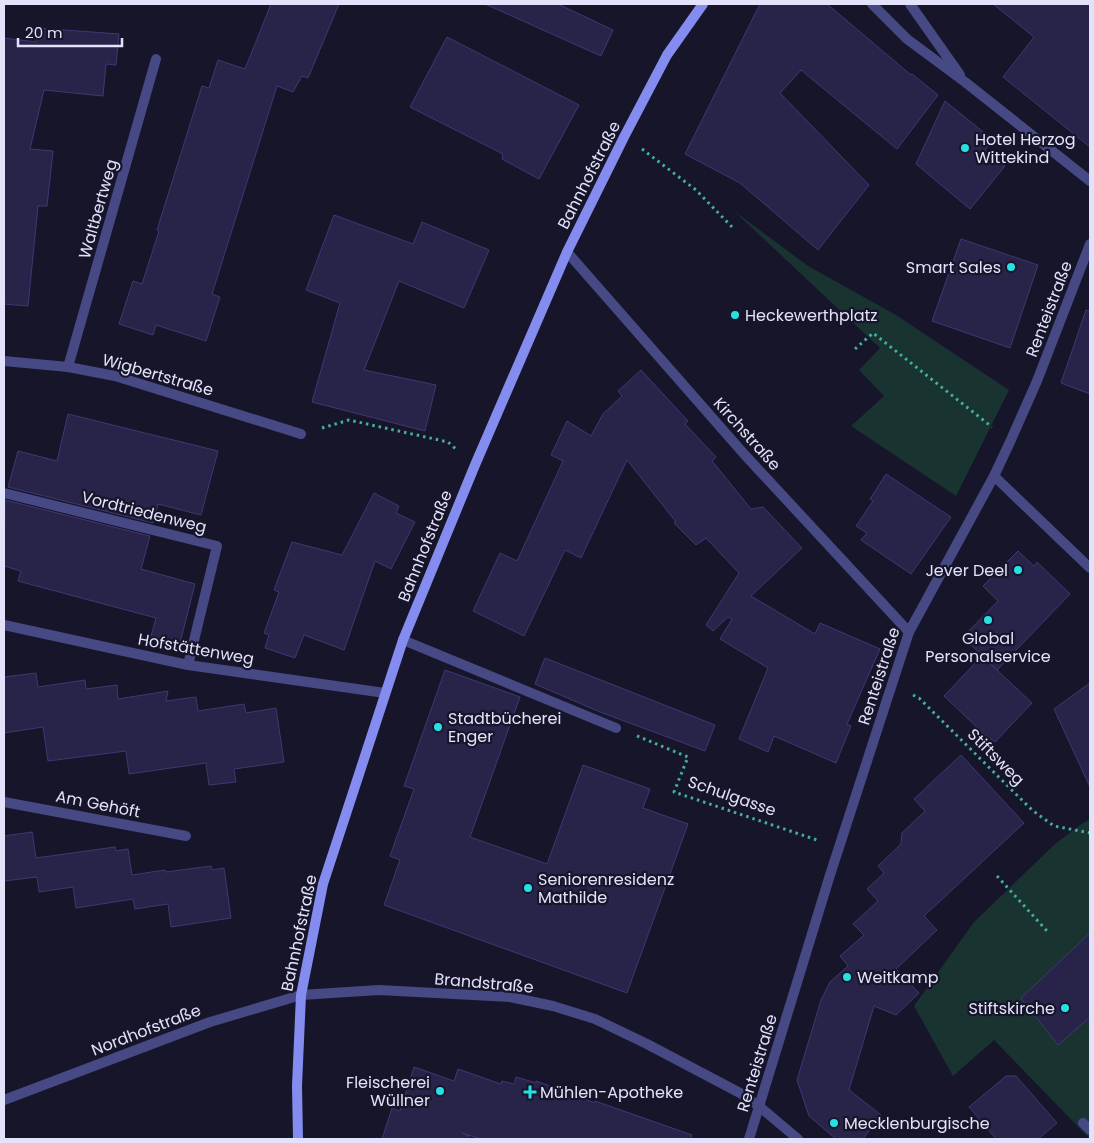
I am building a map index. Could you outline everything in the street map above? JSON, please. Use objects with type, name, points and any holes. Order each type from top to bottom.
[{"type":"street","name":"Bahnhofstraße","points":[[298,1139],[297,1086],[300,995],[323,884],[404,640],[474,465],[567,252],[667,55],[704,4]]},
{"type":"street","points":[[872,4],[907,39],[965,82],[1090,181]]},
{"type":"street","points":[[910,4],[965,82]]},
{"type":"street","name":"Waltbertweg","points":[[68,367],[156,59]]},
{"type":"street","name":"Renteistraße","points":[[749,1139],[839,848],[909,632],[994,476],[1010,442],[1037,381],[1090,244]]},
{"type":"street","name":"Kirchstraße","points":[[567,252],[731,440],[909,632]]},
{"type":"street","name":"Wigbertstraße","points":[[4,361],[68,367],[115,376],[301,434]]},
{"type":"street","points":[[994,476],[1090,568]]},
{"type":"street","name":"Vordtriedenweg","points":[[4,493],[217,546],[188,665]]},
{"type":"street","name":"Hofstättenweg","points":[[4,626],[188,665],[385,694]]},
{"type":"street","points":[[404,640],[616,728]]},
{"type":"street","name":"Am Gehöft","points":[[4,802],[186,836]]},
{"type":"street","name":"Brandstraße","points":[[300,995],[379,990],[510,997],[553,1006],[595,1020],[717,1080],[760,1107],[798,1139]]},
{"type":"street","name":"Nordhofstraße","points":[[4,1100],[210,1022],[300,995]]},
{"type":"path","points":[[624,137],[696,190],[732,227]]},
{"type":"path","points":[[855,349],[873,333],[1010,442]]},
{"type":"path","points":[[301,434],[349,420],[448,442],[474,465]]},
{"type":"path","name":"Stiftsweg","points":[[892,685],[919,698],[1032,810],[1054,826],[1090,833]]},
{"type":"path","name":"Schulgasse","points":[[637,736],[688,757],[674,792],[839,848]]},
{"type":"path","points":[[997,876],[1047,931]]},
{"type":"green space","points":[[734,211],[808,266],[896,315],[1009,390],[956,496],[851,426],[884,396],[859,370],[880,348]]},
{"type":"green space","points":[[1090,819],[1090,1139],[994,1040],[953,1076],[914,1006],[974,922],[1055,844]]},
{"type":"building","points":[[271,4],[339,4],[308,78],[302,76],[293,92],[277,86],[212,294],[220,297],[206,341],[156,325],[153,335],[119,324],[133,281],[142,284],[202,86],[209,88],[218,60],[245,69]]},
{"type":"building","points":[[485,4],[558,4],[613,30],[601,56]]},
{"type":"building","points":[[760,4],[827,4],[911,75],[938,95],[897,149],[801,70],[780,93],[869,185],[818,250],[740,183],[685,154]]},
{"type":"building","points":[[993,4],[1090,4],[1090,147],[1003,77],[1034,37]]},
{"type":"building","points":[[38,28],[119,34],[116,65],[106,64],[103,96],[44,90],[30,149],[53,151],[47,206],[38,206],[28,306],[4,304],[4,38],[36,42]]},
{"type":"building","points":[[447,37],[579,105],[539,179],[502,159],[503,154],[410,107]]},
{"type":"building","points":[[945,101],[993,140],[985,150],[1005,166],[970,209],[916,164]]},
{"type":"building","points":[[334,215],[413,244],[422,222],[489,250],[464,308],[399,281],[364,370],[436,385],[425,431],[312,402],[340,303],[306,290]]},
{"type":"building","points":[[961,239],[1038,265],[1010,348],[932,321]]},
{"type":"building","points":[[1086,310],[1090,311],[1090,394],[1061,383]]},
{"type":"building","points":[[641,370],[688,421],[685,424],[716,457],[712,461],[751,509],[763,507],[802,548],[751,596],[815,634],[820,623],[880,649],[847,724],[851,726],[836,763],[774,736],[768,752],[739,739],[768,668],[720,639],[732,619],[728,617],[713,631],[706,625],[739,573],[706,538],[696,545],[674,523],[676,522],[627,460],[581,558],[565,550],[524,636],[473,611],[500,553],[517,561],[563,461],[551,455],[567,421],[591,436],[603,414],[622,396],[618,391]]},
{"type":"building","points":[[68,414],[218,451],[201,515],[158,504],[153,523],[8,487],[18,451],[57,461]]},
{"type":"building","points":[[886,474],[951,517],[911,574],[861,540],[867,533],[856,526],[873,501],[870,499]]},
{"type":"building","points":[[374,493],[399,506],[396,513],[415,522],[391,569],[375,561],[344,650],[304,635],[295,658],[265,648],[269,635],[264,633],[279,592],[274,590],[292,542],[342,555]]},
{"type":"building","points":[[5,500],[150,536],[141,569],[195,584],[180,643],[151,636],[156,618],[18,581],[21,571],[4,566]]},
{"type":"building","points":[[1018,551],[1034,566],[1037,562],[1070,594],[997,670],[963,637],[998,601],[983,586]]},
{"type":"building","points":[[982,656],[1032,703],[995,742],[944,696]]},
{"type":"building","points":[[545,658],[715,725],[705,751],[600,712],[535,684]]},
{"type":"building","name":"Seniorenresidenz Mathilde","points":[[445,670],[520,697],[470,837],[547,864],[583,765],[650,789],[643,808],[688,824],[627,993],[384,905],[400,860],[390,856],[414,789],[404,786]]},
{"type":"building","points":[[36,673],[38,687],[85,680],[86,689],[117,685],[118,699],[168,691],[166,701],[196,697],[198,711],[244,704],[246,713],[276,708],[284,762],[234,769],[236,782],[209,785],[206,763],[129,774],[126,751],[48,761],[43,727],[4,733],[4,677]]},
{"type":"building","points":[[1090,683],[1090,787],[1054,709]]},
{"type":"building","points":[[961,755],[1024,823],[924,916],[937,930],[896,969],[919,993],[896,1015],[874,1006],[849,1090],[881,1115],[863,1139],[836,1139],[809,1116],[797,1080],[821,1000],[830,982],[848,966],[840,956],[864,935],[853,924],[878,901],[867,889],[884,873],[878,866],[901,844],[902,833],[925,811],[914,799]]},
{"type":"building","points":[[32,832],[36,858],[115,847],[116,851],[128,849],[132,875],[211,866],[212,870],[224,868],[231,918],[171,927],[168,904],[135,909],[133,899],[76,908],[73,887],[39,892],[37,877],[4,881],[4,836]]},
{"type":"building","name":"Stiftskirche","points":[[1090,933],[1090,1017],[1058,1045],[1021,998]]},
{"type":"building","points":[[414,1067],[454,1081],[458,1069],[501,1084],[502,1081],[514,1084],[516,1077],[536,1083],[536,1081],[692,1135],[691,1139],[481,1139],[462,1133],[469,1136],[469,1139],[382,1139],[392,1108],[400,1111]]},
{"type":"building","points":[[1006,1076],[1016,1076],[1057,1123],[1038,1139],[996,1139],[969,1107]]},
{"type":"place","name":"Hotel Herzog Wittekind","points":[[965,148]]},
{"type":"place","name":"Smart Sales","points":[[1011,267]]},
{"type":"place","name":"Heckewerthplatz","points":[[735,315]]},
{"type":"place","name":"Jever Deel","points":[[1018,570]]},
{"type":"place","name":"Global Personalservice","points":[[988,620]]},
{"type":"place","name":"Stadtbücherei Enger","points":[[438,727]]},
{"type":"place","name":"Seniorenresidenz Mathilde","points":[[528,888]]},
{"type":"place","name":"Weitkamp","points":[[847,977]]},
{"type":"place","name":"Stiftskirche","points":[[1065,1008]]},
{"type":"place","name":"Fleischerei Wüllner","points":[[440,1091]]},
{"type":"place","name":"Mühlen-Apotheke","points":[[530,1092]]},
{"type":"place","name":"Mecklenburgische","points":[[834,1123]]}]
